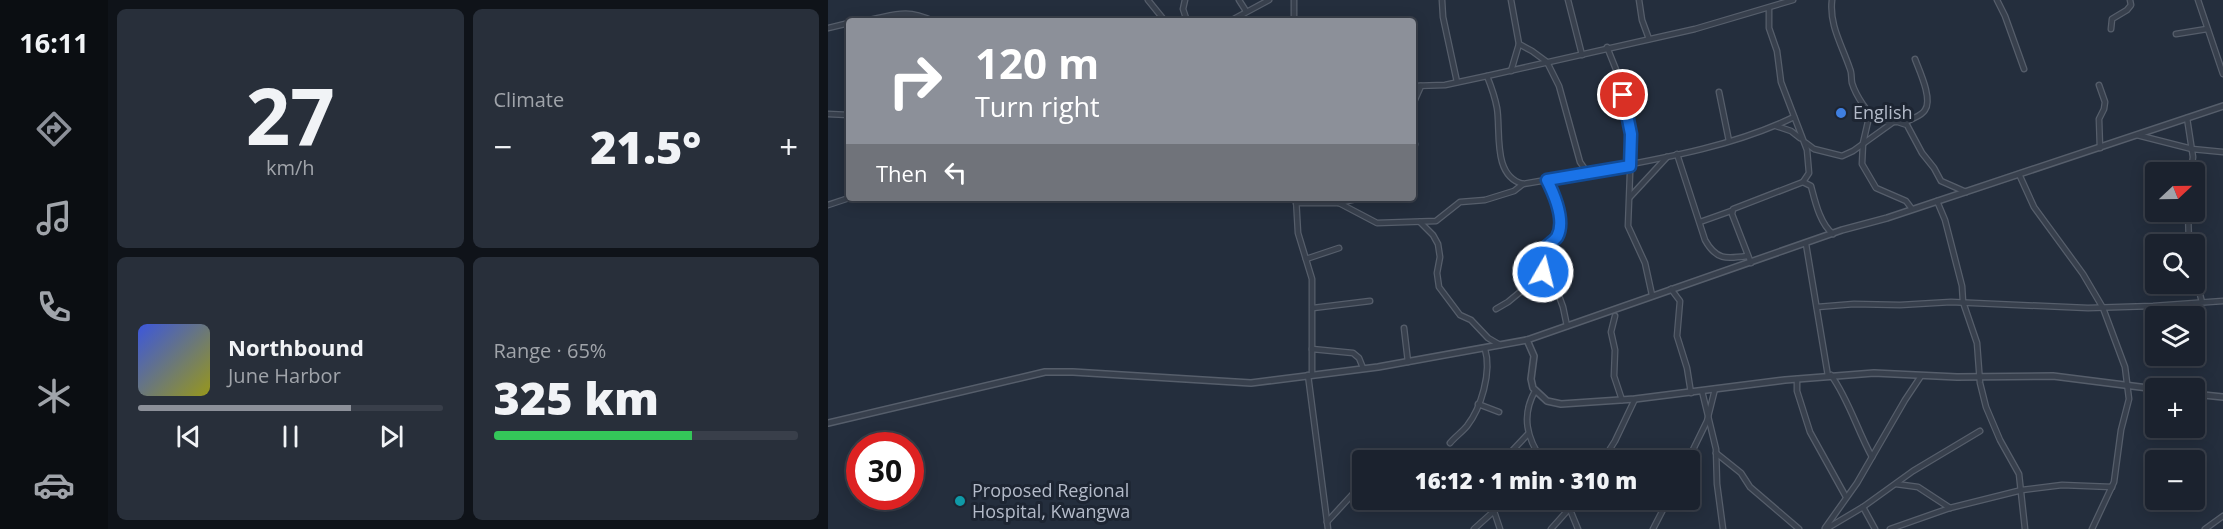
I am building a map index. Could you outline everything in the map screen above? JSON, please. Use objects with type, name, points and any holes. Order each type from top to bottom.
[{"type":"street","points":[[1148,0],[1163,18]]},
{"type":"street","points":[[1185,0],[1183,9],[1186,18]]},
{"type":"street","points":[[1239,0],[1246,11]]},
{"type":"street","points":[[1235,18],[1269,0]]},
{"type":"street","points":[[1294,0],[1294,18]]},
{"type":"street","points":[[1442,0],[1443,17],[1457,82]]},
{"type":"street","points":[[1511,0],[1519,44],[1511,70]]},
{"type":"street","points":[[1568,0],[1582,55]]},
{"type":"street","points":[[1639,0],[1641,20],[1649,39]]},
{"type":"street","points":[[1416,86],[1457,82],[1582,55],[1607,47],[1695,29],[1793,0]]},
{"type":"street","points":[[1832,0],[1831,17],[1853,85],[1870,113],[1879,122],[1905,123],[1923,112],[1927,105],[1925,87],[1915,59]]},
{"type":"street","points":[[1997,0],[2006,16],[2024,69]]},
{"type":"street","points":[[2111,28],[2112,19],[2130,8],[2130,0]]},
{"type":"street","points":[[2198,0],[2223,74]]},
{"type":"street","points":[[1700,222],[1731,212],[1735,207],[1803,182],[1809,173],[1808,150],[1780,82],[1776,51],[1769,28],[1769,8]]},
{"type":"street","points":[[874,18],[899,12],[924,18]]},
{"type":"street","points":[[828,28],[846,24]]},
{"type":"street","points":[[2176,34],[2207,29]]},
{"type":"street","points":[[1519,44],[1547,62],[1558,86],[1580,162],[1587,172]]},
{"type":"street","points":[[1607,47],[1619,77],[1630,122],[1628,226],[1645,262],[1652,295]]},
{"type":"street","points":[[1487,76],[1497,108],[1500,154],[1509,174],[1517,182],[1523,184],[1630,166],[1702,149],[1776,126],[1794,117]]},
{"type":"street","points":[[2099,85],[2105,102],[2100,119],[2100,148]]},
{"type":"street","points":[[1416,97],[1421,86]]},
{"type":"street","points":[[1719,92],[1729,141]]},
{"type":"street","points":[[828,423],[1045,372],[1251,383],[1408,362],[1502,346],[1527,340],[1833,234],[2223,106]]},
{"type":"street","points":[[1870,113],[1863,143],[1862,162],[1874,186],[1906,201],[1912,209]]},
{"type":"street","points":[[828,114],[846,115]]},
{"type":"street","points":[[2187,118],[2193,162]]},
{"type":"street","points":[[1776,126],[1791,131],[1814,149],[1840,156],[1850,153],[1892,123]]},
{"type":"street","points":[[1905,123],[1941,181],[1966,192]]},
{"type":"street","points":[[2137,135],[2192,149],[2223,152]]},
{"type":"street","points":[[1677,154],[1706,243],[1716,255],[1730,258],[1747,256]]},
{"type":"street","points":[[1630,197],[1668,156]]},
{"type":"street","points":[[2019,174],[2034,207],[2077,266],[2103,308],[2117,343],[2128,385],[2129,399],[2121,430],[2112,487],[2092,529]]},
{"type":"street","points":[[1547,180],[1560,224],[1556,238],[1546,247],[1546,260],[1560,296],[1566,326]]},
{"type":"street","points":[[1803,182],[1811,186],[1814,204],[1827,229],[1833,234]]},
{"type":"street","points":[[1339,203],[1377,223],[1440,220],[1460,202],[1485,200],[1514,191],[1523,184]]},
{"type":"street","points":[[828,205],[846,199]]},
{"type":"street","points":[[1328,529],[1310,375],[1312,279],[1298,233],[1296,201],[1339,203],[1347,201]]},
{"type":"street","points":[[1937,201],[1962,286],[1963,302],[1977,343],[1986,407],[2002,443],[2018,469],[2025,529]]},
{"type":"street","points":[[1731,212],[1751,263]]},
{"type":"street","points":[[1420,222],[1438,244],[1439,287],[1460,315],[1471,320],[1488,338],[1502,346]]},
{"type":"street","points":[[1806,244],[1829,376],[1844,396],[1859,433],[1872,457]]},
{"type":"street","points":[[1306,259],[1339,248]]},
{"type":"street","points":[[1496,309],[1508,302],[1548,268]]},
{"type":"street","points":[[1671,289],[1680,301],[1677,336],[1687,368],[1691,393]]},
{"type":"street","points":[[2200,294],[2202,302]]},
{"type":"street","points":[[1313,308],[1371,301]]},
{"type":"street","points":[[1817,307],[1963,302],[2103,308],[2223,301]]},
{"type":"street","points":[[1615,316],[1611,332],[1615,350],[1614,376],[1622,400]]},
{"type":"street","points":[[1404,328],[1408,362]]},
{"type":"street","points":[[1527,340],[1534,356],[1531,379],[1535,391],[1547,401],[1561,404],[1635,399],[1797,379],[1874,373],[1921,376],[2053,376],[2145,387]]},
{"type":"street","points":[[1450,442],[1467,426],[1478,404],[1485,377],[1487,359],[1485,349]]},
{"type":"street","points":[[1312,350],[1353,353],[1359,358],[1363,368]]},
{"type":"street","points":[[1825,529],[1857,483],[1921,376]]},
{"type":"street","points":[[1797,379],[1797,391],[1810,432],[1846,497]]},
{"type":"street","points":[[1693,450],[1708,417],[1715,389]]},
{"type":"street","points":[[1535,391],[1529,406],[1528,434],[1537,450]]},
{"type":"street","points":[[1702,391],[1716,453],[1717,484],[1723,529]]},
{"type":"street","points":[[2205,395],[2223,397]]},
{"type":"street","points":[[1609,450],[1635,399]]},
{"type":"street","points":[[1478,404],[1499,412]]},
{"type":"street","points":[[1825,529],[1980,431]]},
{"type":"street","points":[[1512,450],[1528,434]]},
{"type":"street","points":[[1716,453],[1741,473],[1750,487],[1799,529]]},
{"type":"street","points":[[1896,483],[1918,487],[1950,508]]},
{"type":"street","points":[[1890,529],[1950,508],[2022,490],[2062,485],[2112,487]]},
{"type":"street","points":[[1327,522],[1352,495]]},
{"type":"street","points":[[1863,507],[1875,529]]},
{"type":"street","points":[[1551,529],[1569,510]]},
{"type":"street","points":[[1572,510],[1578,529]]},
{"type":"street","points":[[1653,529],[1663,510]]},
{"type":"street","points":[[1474,529],[1494,511],[1500,529]]},
{"type":"street","points":[[2205,529],[2223,516]]},
{"type":"place","name":"English","points":[[1841,113]]},
{"type":"place","name":"Proposed Regional Hospital, Kwangwa","points":[[960,501]]},
{"type":"route","points":[[1543,272],[1548,268],[1546,247],[1556,238],[1560,224],[1551,187],[1547,180],[1601,169],[1630,166],[1630,122],[1623,95]]}]
